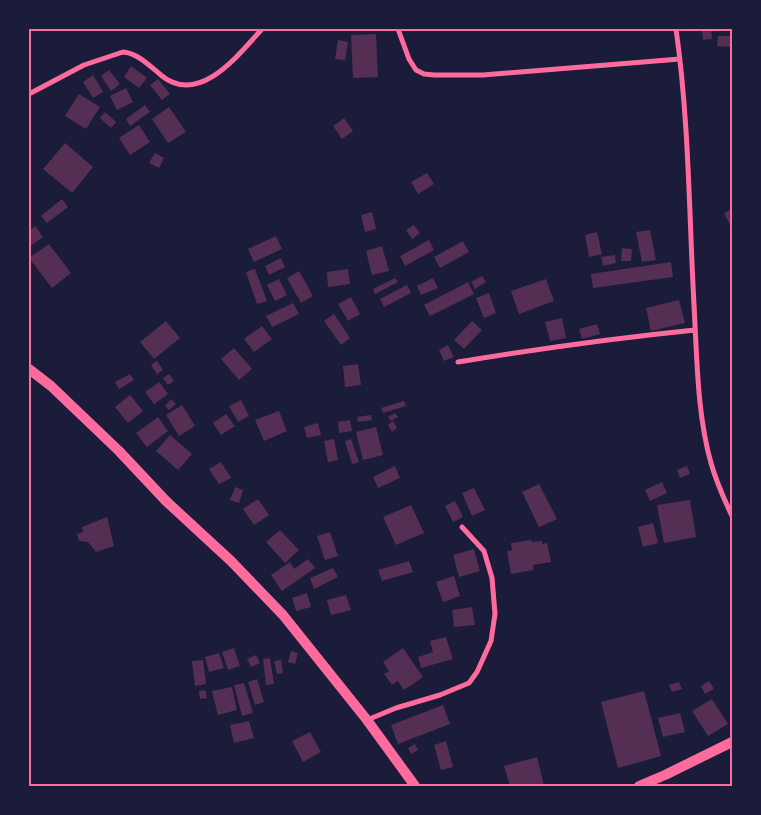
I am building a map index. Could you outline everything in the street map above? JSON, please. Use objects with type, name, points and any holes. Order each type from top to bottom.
[{"type":"main road","points":[[29,369],[58,392],[119,451],[166,501],[231,561],[284,615],[368,720],[415,786]]},
{"type":"main road","points":[[639,786],[732,742]]},
{"type":"street","points":[[29,94],[84,65],[123,52],[129,52],[136,56],[169,82],[184,86],[202,83],[226,68],[262,29]]},
{"type":"street","points":[[398,29],[409,59],[416,70],[434,76],[483,75],[680,59]]},
{"type":"street","points":[[676,29],[680,59],[690,201],[695,330],[703,428],[711,463],[732,516]]},
{"type":"street","points":[[458,362],[597,341],[695,330]]},
{"type":"street","points":[[368,720],[396,708],[440,695],[469,683],[477,672],[491,641],[495,614],[492,578],[484,551],[462,527]]},
{"type":"building","points":[[702,29],[711,29],[712,39],[703,40]]},
{"type":"building","points":[[376,34],[378,77],[353,78],[351,35]]},
{"type":"building","points":[[718,36],[732,36],[732,47],[717,46]]},
{"type":"building","points":[[338,40],[348,42],[345,60],[335,59]]},
{"type":"building","points":[[131,66],[147,78],[139,88],[124,77]]},
{"type":"building","points":[[109,70],[120,84],[111,91],[101,76]]},
{"type":"building","points":[[93,75],[103,92],[93,98],[83,82]]},
{"type":"building","points":[[158,79],[170,94],[162,100],[150,85]]},
{"type":"building","points":[[126,88],[133,102],[117,110],[110,96]]},
{"type":"building","points":[[79,94],[100,107],[86,129],[65,116]]},
{"type":"building","points":[[145,105],[150,112],[130,126],[126,119]]},
{"type":"building","points":[[169,107],[186,132],[168,143],[152,119]]},
{"type":"building","points":[[105,112],[116,122],[111,128],[100,118]]},
{"type":"building","points":[[344,118],[353,131],[342,139],[333,126]]},
{"type":"building","points":[[139,125],[150,142],[130,155],[119,138]]},
{"type":"building","points":[[65,143],[93,167],[72,193],[43,169]]},
{"type":"building","points":[[155,153],[164,158],[159,168],[149,163]]},
{"type":"building","points":[[427,173],[434,184],[418,194],[411,182]]},
{"type":"building","points":[[62,199],[68,207],[47,223],[41,216]]},
{"type":"building","points":[[732,209],[732,229],[724,213]]},
{"type":"building","points":[[372,212],[376,229],[365,232],[361,215]]},
{"type":"building","points":[[414,225],[420,233],[412,239],[406,230]]},
{"type":"building","points":[[35,226],[43,237],[29,247],[29,231]]},
{"type":"building","points":[[650,230],[656,260],[642,262],[636,232]]},
{"type":"building","points":[[597,232],[602,254],[589,257],[585,235]]},
{"type":"building","points":[[276,236],[282,249],[254,262],[248,249]]},
{"type":"building","points":[[429,240],[434,250],[405,266],[400,256]]},
{"type":"building","points":[[463,241],[469,252],[440,268],[434,257]]},
{"type":"building","points":[[49,244],[71,273],[52,288],[29,258]]},
{"type":"building","points":[[382,246],[389,271],[372,275],[366,251]]},
{"type":"building","points":[[622,248],[632,249],[631,261],[621,261]]},
{"type":"building","points":[[615,255],[616,263],[603,266],[601,257]]},
{"type":"building","points":[[281,258],[285,267],[269,275],[265,266]]},
{"type":"building","points":[[671,262],[673,277],[593,288],[591,274]]},
{"type":"building","points":[[255,269],[267,301],[257,304],[246,272]]},
{"type":"building","points":[[348,269],[350,284],[328,287],[327,272]]},
{"type":"building","points":[[299,271],[313,296],[301,303],[287,278]]},
{"type":"building","points":[[482,276],[486,282],[475,289],[471,282]]},
{"type":"building","points":[[395,278],[398,282],[375,294],[373,289]]},
{"type":"building","points":[[433,278],[438,288],[421,295],[417,286]]},
{"type":"building","points":[[279,279],[287,295],[275,301],[267,285]]},
{"type":"building","points":[[546,279],[554,301],[519,314],[511,291]]},
{"type":"building","points":[[468,282],[474,294],[430,316],[424,305]]},
{"type":"building","points":[[407,285],[411,293],[384,307],[380,299]]},
{"type":"building","points":[[489,293],[496,313],[484,318],[476,298]]},
{"type":"building","points":[[351,297],[360,314],[348,321],[338,304]]},
{"type":"building","points":[[679,300],[685,323],[651,331],[646,308]]},
{"type":"building","points":[[293,303],[299,314],[272,327],[266,316]]},
{"type":"building","points":[[334,314],[350,338],[341,345],[324,321]]},
{"type":"building","points":[[562,318],[566,338],[550,341],[545,322]]},
{"type":"building","points":[[166,321],[180,338],[154,359],[140,342]]},
{"type":"building","points":[[472,321],[482,330],[464,349],[454,340]]},
{"type":"building","points":[[597,324],[600,334],[582,339],[579,329]]},
{"type":"building","points":[[262,326],[272,339],[254,352],[244,339]]},
{"type":"building","points":[[448,345],[454,357],[444,361],[439,350]]},
{"type":"building","points":[[234,348],[252,369],[239,380],[221,359]]},
{"type":"building","points":[[157,361],[163,370],[157,374],[151,365]]},
{"type":"building","points":[[358,364],[361,385],[345,387],[343,366]]},
{"type":"building","points":[[130,374],[134,380],[119,389],[115,382]]},
{"type":"building","points":[[169,374],[174,381],[168,385],[163,378]]},
{"type":"building","points":[[159,382],[168,394],[154,404],[145,392]]},
{"type":"building","points":[[130,395],[143,411],[128,423],[115,407]]},
{"type":"building","points":[[171,399],[176,404],[169,410],[165,406]]},
{"type":"building","points":[[241,400],[249,416],[238,422],[229,406]]},
{"type":"building","points":[[404,401],[406,406],[383,413],[381,408]]},
{"type":"building","points":[[182,405],[195,426],[179,436],[166,415]]},
{"type":"building","points":[[279,411],[287,431],[264,441],[255,420]]},
{"type":"building","points":[[395,413],[398,417],[391,421],[388,417]]},
{"type":"building","points":[[226,414],[235,426],[221,435],[213,423]]},
{"type":"building","points":[[371,415],[372,420],[358,422],[357,417]]},
{"type":"building","points":[[158,417],[168,431],[147,447],[136,433]]},
{"type":"building","points":[[350,420],[352,431],[339,433],[338,422]]},
{"type":"building","points":[[393,421],[397,428],[392,432],[388,425]]},
{"type":"building","points":[[318,423],[321,435],[307,438],[304,427]]},
{"type":"building","points":[[376,427],[383,455],[363,460],[356,432]]},
{"type":"building","points":[[170,435],[192,454],[178,470],[156,451]]},
{"type":"building","points":[[334,439],[338,460],[328,462],[324,441]]},
{"type":"building","points":[[351,439],[359,462],[352,464],[345,441]]},
{"type":"building","points":[[221,462],[231,478],[219,484],[209,469]]},
{"type":"building","points":[[395,466],[400,478],[378,488],[373,477]]},
{"type":"building","points":[[687,466],[690,474],[680,478],[677,470]]},
{"type":"building","points":[[662,482],[667,493],[650,501],[645,490]]},
{"type":"building","points":[[539,484],[557,519],[539,527],[522,492]]},
{"type":"building","points":[[235,487],[243,490],[239,503],[230,500]]},
{"type":"building","points":[[474,488],[485,510],[472,516],[462,493]]},
{"type":"building","points":[[258,499],[269,515],[254,525],[243,509]]},
{"type":"building","points":[[690,500],[696,537],[664,543],[657,505]]},
{"type":"building","points":[[455,501],[463,517],[453,522],[445,506]]},
{"type":"building","points":[[411,505],[424,533],[396,545],[383,517]]},
{"type":"building","points":[[107,517],[114,546],[96,552],[88,542],[79,541],[77,534],[83,532],[82,527]]},
{"type":"building","points":[[653,523],[658,543],[643,547],[638,527]]},
{"type":"building","points":[[280,530],[299,550],[285,563],[266,542]]},
{"type":"building","points":[[330,532],[338,556],[325,560],[317,536]]},
{"type":"building","points":[[531,540],[532,542],[542,541],[542,544],[547,543],[551,562],[533,565],[533,570],[511,574],[507,551],[512,550],[511,543]]},
{"type":"building","points":[[474,549],[480,571],[459,577],[453,555]]},
{"type":"building","points":[[308,559],[315,568],[282,591],[271,575],[290,562],[294,569]]},
{"type":"building","points":[[409,561],[413,572],[382,581],[378,570]]},
{"type":"building","points":[[333,568],[338,577],[314,589],[310,578]]},
{"type":"building","points":[[454,576],[460,596],[443,602],[436,582]]},
{"type":"building","points":[[307,593],[311,607],[296,611],[292,598]]},
{"type":"building","points":[[346,595],[351,610],[331,615],[327,600]]},
{"type":"building","points":[[472,607],[475,625],[454,627],[452,610]]},
{"type":"building","points":[[446,637],[453,659],[421,668],[418,657],[433,652],[430,641]]},
{"type":"building","points":[[234,648],[240,666],[228,670],[222,652]]},
{"type":"building","points":[[403,648],[423,677],[404,690],[398,681],[392,685],[384,674],[389,671],[383,662]]},
{"type":"building","points":[[291,651],[298,653],[295,664],[288,662]]},
{"type":"building","points":[[219,653],[224,668],[209,672],[205,657]]},
{"type":"building","points":[[256,655],[260,663],[251,667],[247,659]]},
{"type":"building","points":[[270,658],[274,684],[266,685],[263,659]]},
{"type":"building","points":[[203,660],[206,684],[195,686],[192,661]]},
{"type":"building","points":[[281,660],[283,673],[277,674],[274,661]]},
{"type":"building","points":[[257,679],[264,702],[255,705],[248,682]]},
{"type":"building","points":[[709,681],[714,689],[705,694],[701,686]]},
{"type":"building","points":[[679,682],[682,689],[672,692],[669,685]]},
{"type":"building","points":[[244,683],[253,713],[242,716],[234,685]]},
{"type":"building","points":[[232,687],[237,710],[218,715],[212,691]]},
{"type":"building","points":[[205,690],[207,698],[200,699],[199,691]]},
{"type":"building","points":[[644,691],[661,756],[618,768],[601,702]]},
{"type":"building","points":[[712,699],[728,724],[708,736],[692,711]]},
{"type":"building","points":[[443,705],[450,724],[398,744],[391,725]]},
{"type":"building","points":[[680,713],[685,732],[663,737],[658,718]]},
{"type":"building","points":[[249,721],[254,738],[234,743],[230,725]]},
{"type":"building","points":[[310,732],[321,752],[303,762],[292,741]]},
{"type":"building","points":[[446,741],[453,767],[441,770],[434,745]]},
{"type":"building","points":[[415,744],[418,750],[411,754],[408,748]]},
{"type":"building","points":[[537,757],[544,786],[510,786],[504,766]]}]
